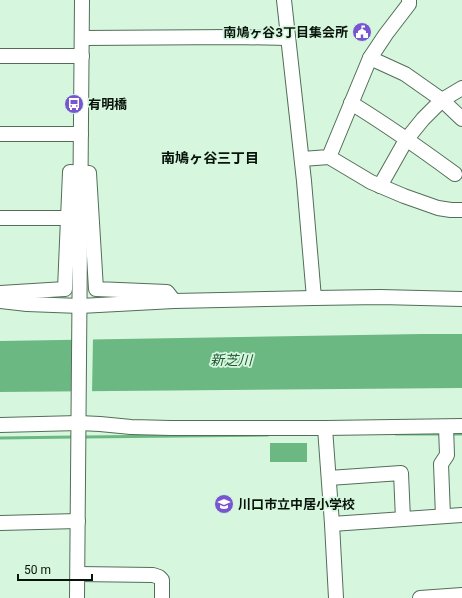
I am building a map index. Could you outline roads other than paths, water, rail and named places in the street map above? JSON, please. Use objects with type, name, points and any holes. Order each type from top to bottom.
[{"type":"street","points":[[77,598],[82,0]]},
{"type":"street","points":[[284,0],[302,159],[314,298]]},
{"type":"street","points":[[328,157],[370,58],[408,4],[409,0]]},
{"type":"street","points":[[82,38],[288,38]]},
{"type":"street","points":[[0,56],[82,56]]},
{"type":"street","points":[[370,58],[405,74],[442,100],[462,119]]},
{"type":"street","points":[[380,186],[406,140],[423,119],[442,100],[462,88]]},
{"type":"street","points":[[351,103],[429,154],[455,174]]},
{"type":"street","points":[[0,134],[81,134]]},
{"type":"street","points":[[302,159],[328,157],[372,182],[404,196],[438,208],[462,210]]},
{"type":"street","points":[[0,293],[65,289],[70,172],[81,172],[89,173],[96,290],[167,292],[174,301]]},
{"type":"street","points":[[0,218],[68,218]]},
{"type":"street","points":[[0,301],[80,309],[174,301],[380,297],[462,299]]},
{"type":"street","points":[[0,425],[79,420],[171,428],[462,426]]},
{"type":"street","points":[[443,516],[441,464],[447,455],[446,427]]},
{"type":"street","points":[[325,428],[336,598]]},
{"type":"street","points":[[328,478],[401,473],[403,519]]},
{"type":"street","points":[[332,524],[462,515]]},
{"type":"street","points":[[0,523],[78,521]]},
{"type":"street","points":[[78,574],[153,575],[162,580],[162,598]]},
{"type":"street","points":[[420,598],[462,595]]},
{"type":"water","name":"新芝川","points":[[462,334],[462,388],[0,392],[0,341]]},
{"type":"water","points":[[270,443],[307,443],[307,462],[270,462]]},
{"type":"waterway","points":[[396,434],[442,434]]},
{"type":"waterway","points":[[450,434],[462,434]]},
{"type":"waterway","points":[[82,437],[268,435]]},
{"type":"waterway","points":[[0,438],[74,437]]},
{"type":"place","name":"南鳩ヶ谷3丁目集会所","points":[[362,32]]},
{"type":"place","name":"有明橋","points":[[74,104]]},
{"type":"place","name":"川口市立中居小学校","points":[[224,504]]},
{"type":"district","name":"南鳩ヶ谷三丁目","points":[[210,158]]}]
